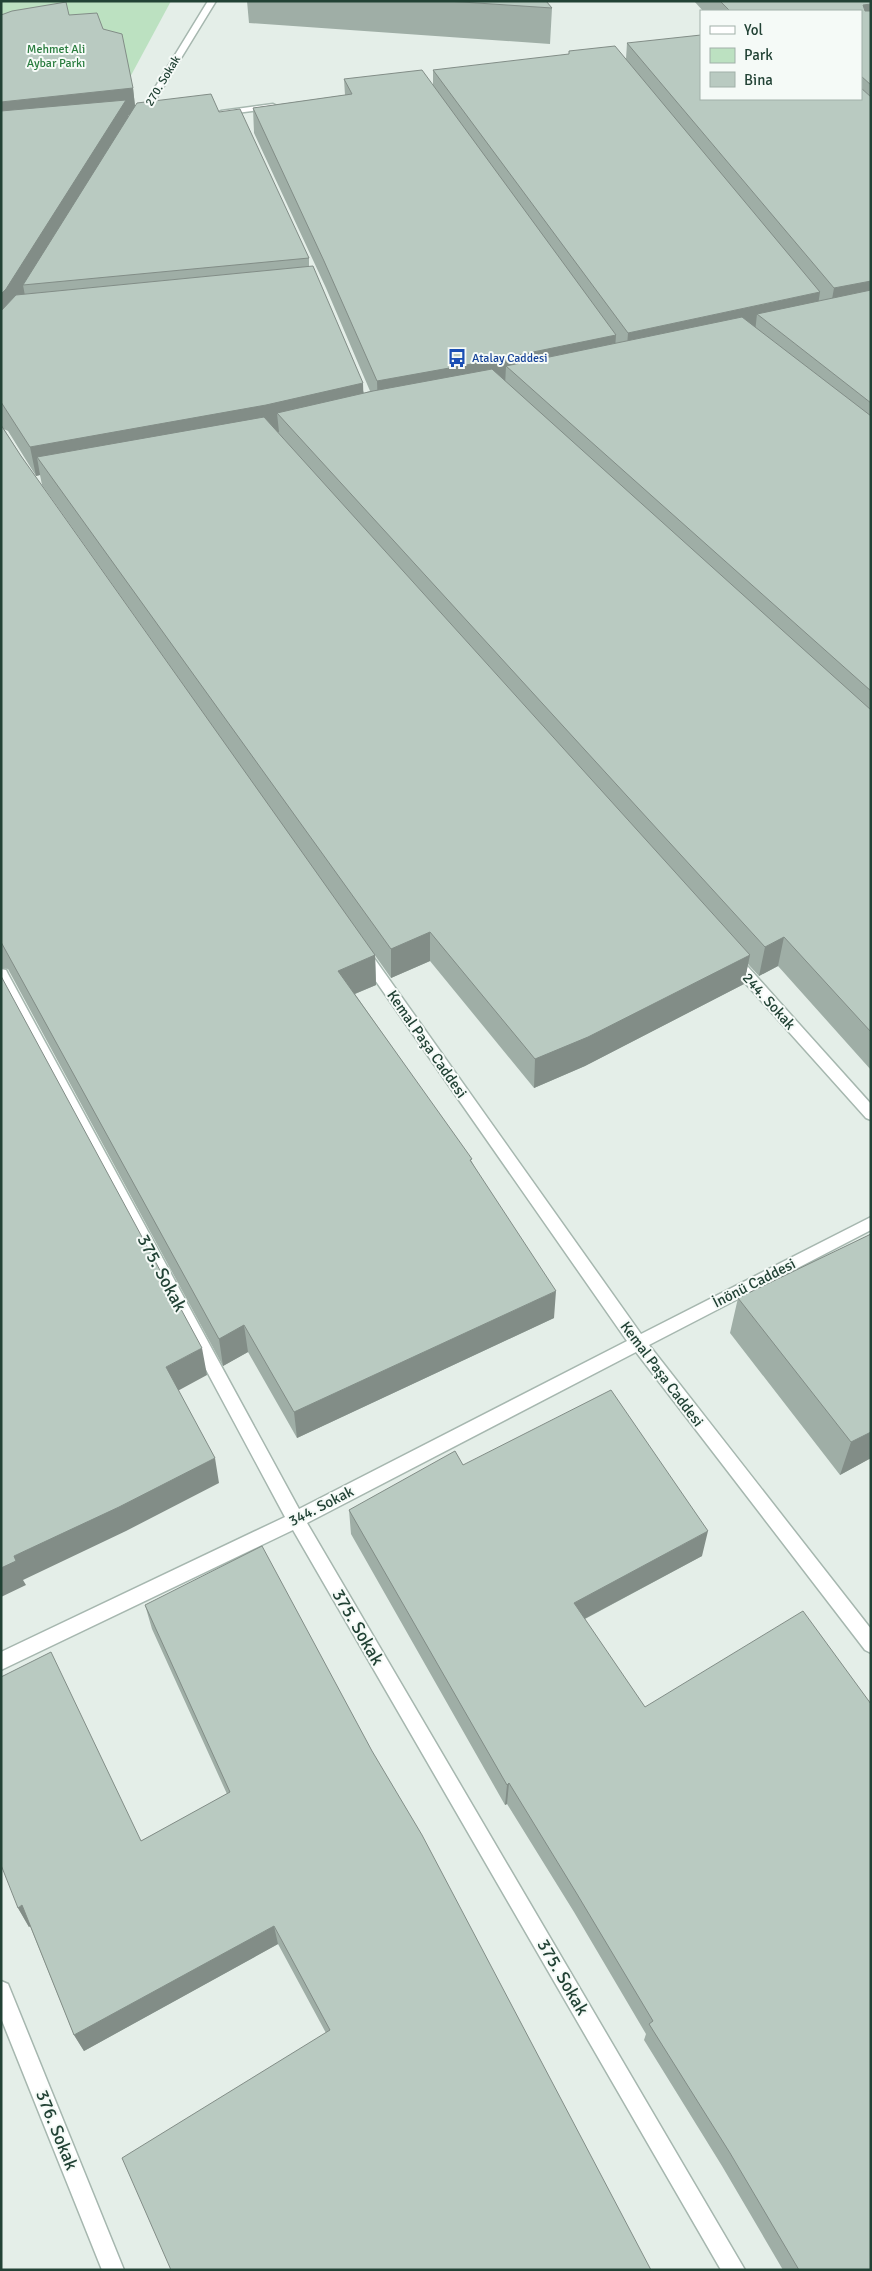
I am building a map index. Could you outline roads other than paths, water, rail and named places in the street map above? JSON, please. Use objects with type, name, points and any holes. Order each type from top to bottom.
[{"type":"street","name":"270. Sokak","points":[[142,121],[212,1]]},
{"type":"street","points":[[210,114],[240,115],[286,105]]},
{"type":"street","name":"Kemal Paşa Caddesi","points":[[358,945],[638,1344],[871,1644]]},
{"type":"street","name":"244. Sokak","points":[[725,951],[871,1114]]},
{"type":"street","name":"375. Sokak","points":[[1,974],[296,1520],[734,2270]]},
{"type":"street","name":"İnönü Caddesi","points":[[638,1344],[871,1223]]},
{"type":"street","name":"344. Sokak","points":[[1,1661],[296,1520],[638,1344]]},
{"type":"street","name":"376. Sokak","points":[[1,1991],[113,2270]]},
{"type":"place","name":"Atalay Caddesi","points":[[457,358]]},
{"type":"park label","name":"Mehmet Ali Aybar Parkı","points":[[56,56]]}]
